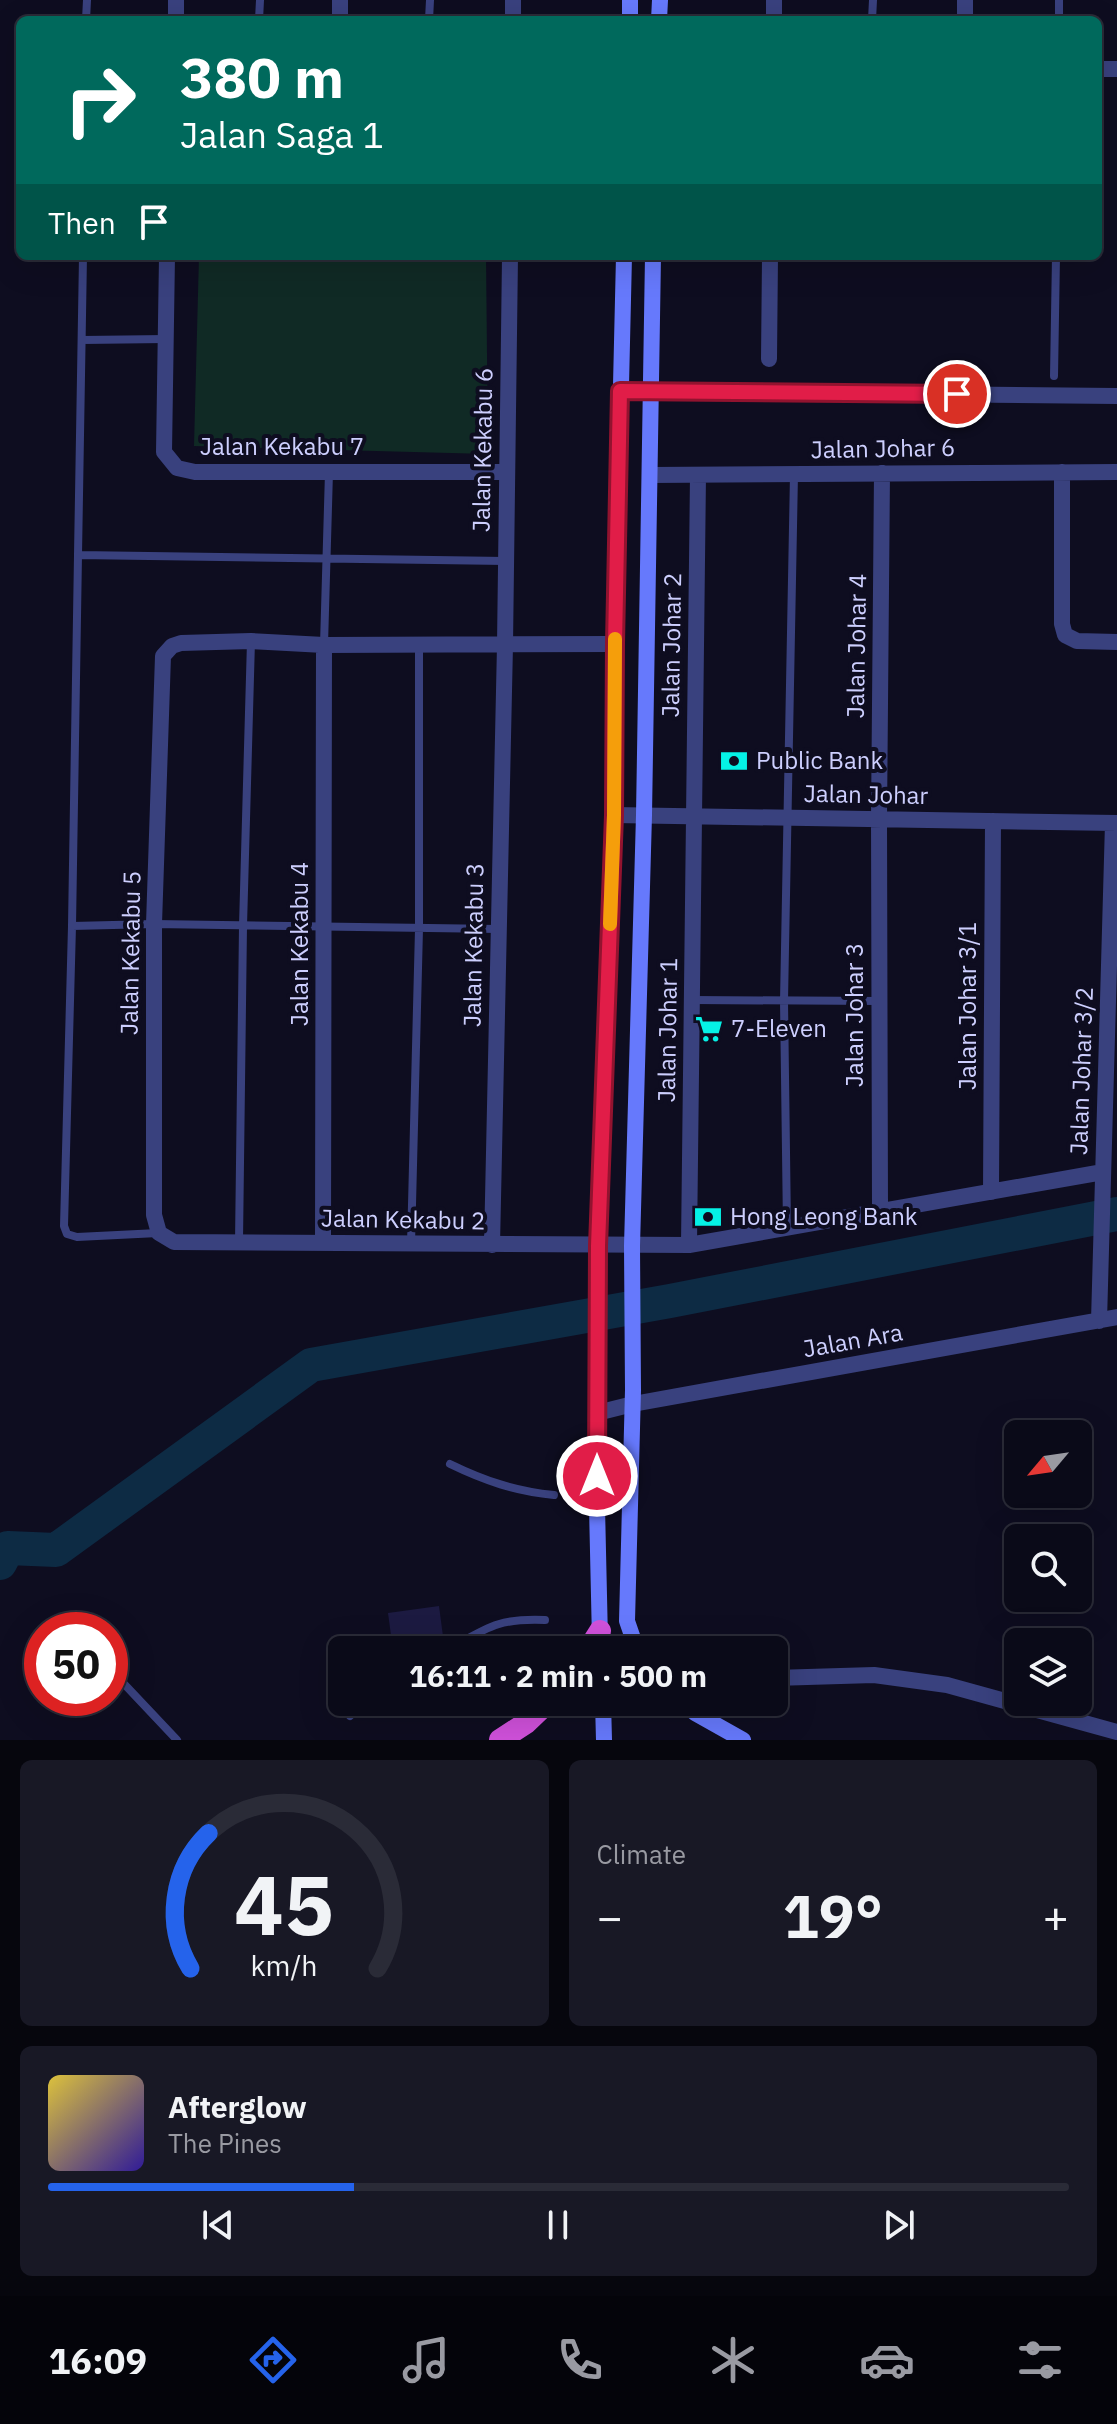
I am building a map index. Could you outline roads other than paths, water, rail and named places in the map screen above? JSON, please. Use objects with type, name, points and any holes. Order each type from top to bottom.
[{"type":"highway","points":[[500,1740],[533,1716]]},
{"type":"main road","points":[[596,1636],[598,1246],[614,815],[624,260]]},
{"type":"main road","points":[[632,1636],[627,1621],[633,1397],[632,1255],[644,815],[653,260]]},
{"type":"main road","points":[[603,1716],[604,1740]]},
{"type":"main road","points":[[700,1716],[743,1740]]},
{"type":"street","name":"Jalan Kekabu 7","points":[[167,260],[164,452],[177,468],[195,472],[507,472]]},
{"type":"street","name":"Jalan Kekabu 6","points":[[505,645],[510,260]]},
{"type":"street","points":[[769,359],[770,260]]},
{"type":"street","points":[[620,391],[1117,396]]},
{"type":"street","points":[[1062,472],[1062,624],[1065,635],[1077,641],[1117,642]]},
{"type":"street","name":"Jalan Johar 6","points":[[650,475],[1117,472]]},
{"type":"street","name":"Jalan Johar 4","points":[[879,819],[882,473]]},
{"type":"street","name":"Jalan Johar 2","points":[[694,816],[698,475]]},
{"type":"street","points":[[251,641],[324,645],[615,644]]},
{"type":"street","name":"Jalan Kekabu 5","points":[[166,1237],[154,1215],[154,924],[163,656],[172,646],[181,643],[251,641]]},
{"type":"street","name":"Jalan Kekabu 4","points":[[323,1243],[324,645]]},
{"type":"street","name":"Jalan Kekabu 3","points":[[492,1245],[505,645]]},
{"type":"street","name":"Jalan Johar","points":[[614,815],[1115,823]]},
{"type":"street","name":"Jalan Johar 1","points":[[689,1245],[694,816]]},
{"type":"street","name":"Jalan Johar 3","points":[[879,819],[880,1211]]},
{"type":"street","name":"Jalan Johar 3/1","points":[[991,1192],[993,821]]},
{"type":"street","name":"Jalan Johar 3/2","points":[[1099,1321],[1115,823]]},
{"type":"street","points":[[632,1255],[1103,1172]]},
{"type":"street","name":"Jalan Kekabu 2","points":[[166,1237],[239,1242],[598,1246],[632,1255]]},
{"type":"street","name":"Jalan Ara","points":[[597,1413],[633,1397],[1117,1317]]},
{"type":"street","points":[[788,1678],[874,1675],[947,1685],[1117,1732]]},
{"type":"lane","points":[[83,260],[64,1226],[67,1234],[77,1237],[166,1237]]},
{"type":"lane","points":[[1054,376],[1056,260]]},
{"type":"lane","points":[[82,340],[166,339]]},
{"type":"lane","points":[[324,645],[329,472]]},
{"type":"lane","points":[[787,1228],[784,1001],[794,474]]},
{"type":"lane","points":[[78,555],[506,561]]},
{"type":"lane","points":[[239,1242],[251,641]]},
{"type":"lane","points":[[411,1244],[419,929],[419,645]]},
{"type":"lane","points":[[72,926],[154,924],[498,929]]},
{"type":"lane","points":[[692,1000],[879,1001]]},
{"type":"lane","points":[[450,1464],[483,1481],[527,1493],[554,1495]]},
{"type":"lane","points":[[472,1636],[495,1623],[519,1619],[545,1620]]},
{"type":"lane","points":[[128,1688],[177,1740]]},
{"type":"waterway","points":[[0,1563],[8,1548],[56,1550],[311,1365],[670,1301],[1117,1214]]},
{"type":"place","name":"Public Bank","points":[[734,761]]},
{"type":"place","name":"7-Eleven","points":[[709,1029]]},
{"type":"place","name":"Hong Leong Bank","points":[[708,1217]]}]
